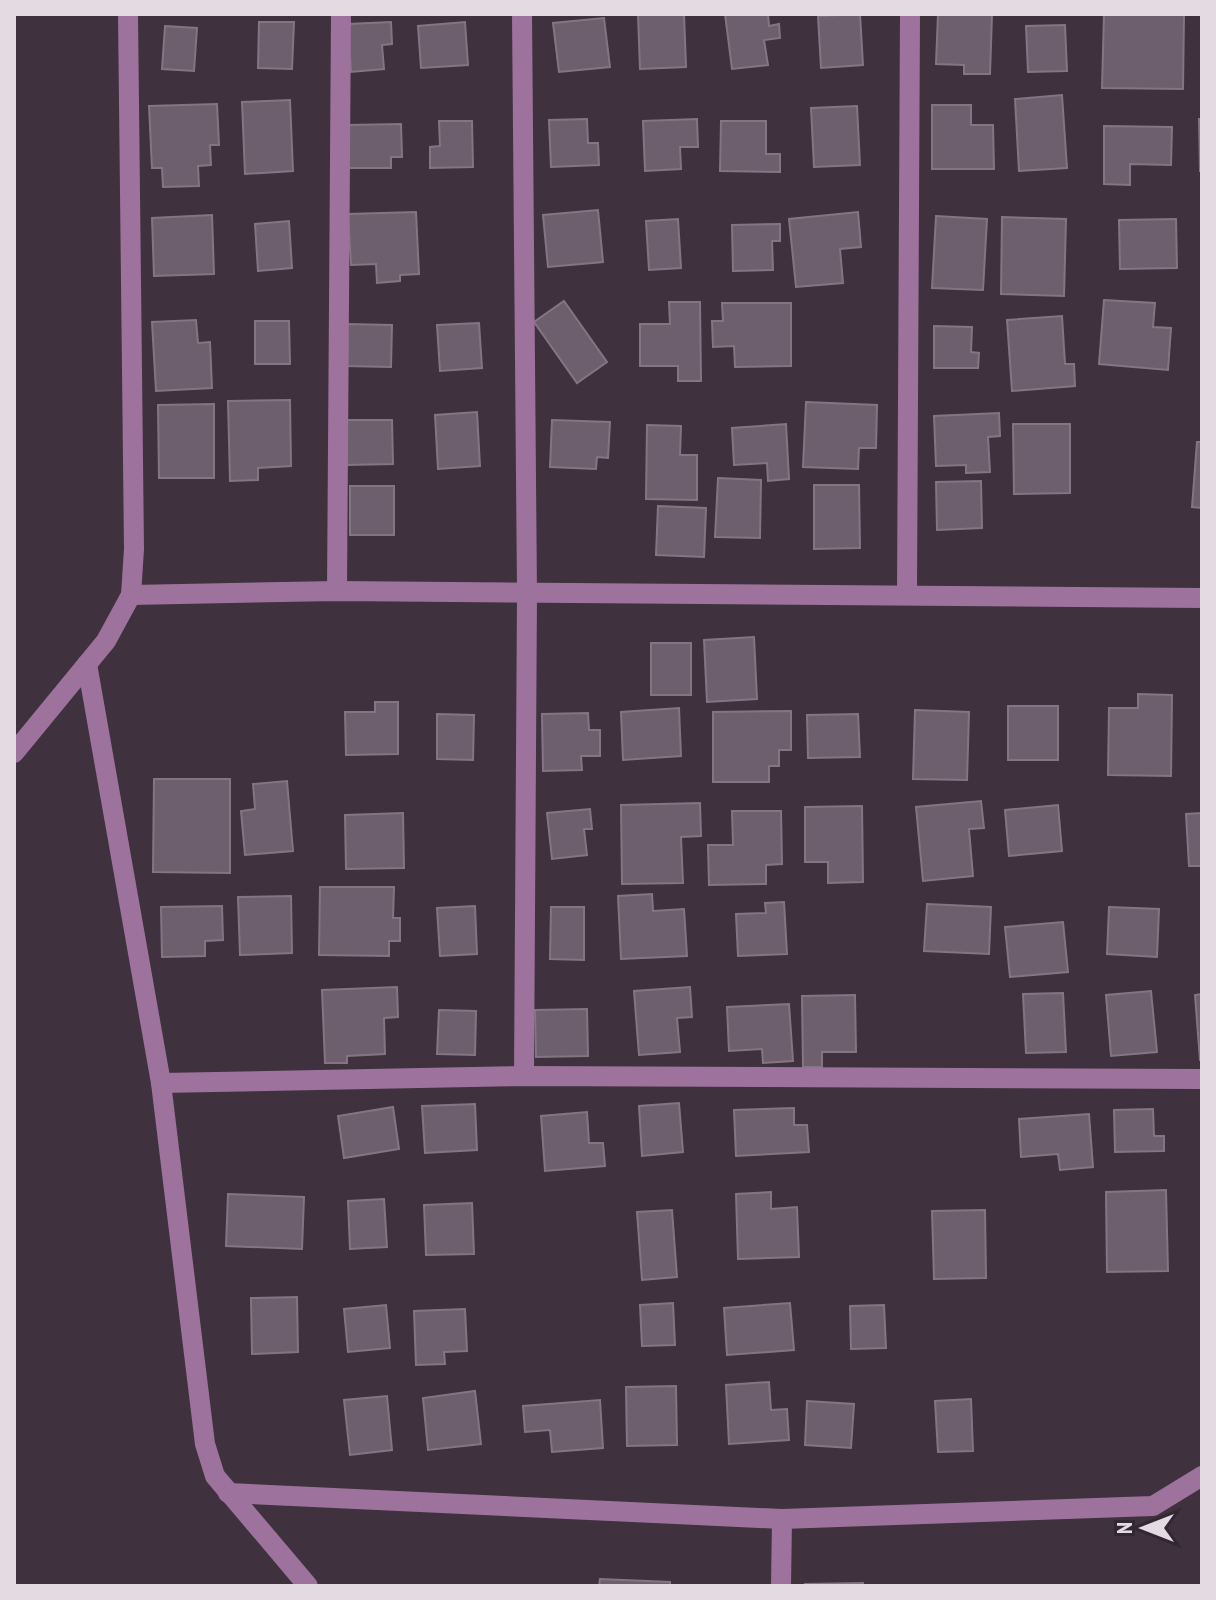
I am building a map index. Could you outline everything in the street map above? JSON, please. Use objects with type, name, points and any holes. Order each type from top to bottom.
[{"type":"street","points":[[14,753],[106,641],[131,595],[134,549],[128,14]]},
{"type":"street","points":[[337,591],[341,14]]},
{"type":"street","points":[[522,14],[527,593],[524,1076]]},
{"type":"street","points":[[907,593],[910,14]]},
{"type":"street","points":[[131,595],[337,591],[907,593],[1202,598]]},
{"type":"street","points":[[87,664],[161,1083],[205,1444],[215,1476],[308,1586]]},
{"type":"street","points":[[161,1083],[524,1076],[1202,1079]]},
{"type":"street","points":[[228,1493],[782,1519],[1153,1506],[1202,1476]]},
{"type":"street","points":[[781,1586],[782,1519]]},
{"type":"building","points":[[638,14],[684,14],[686,67],[640,69]]},
{"type":"building","points":[[725,14],[768,14],[769,26],[779,24],[780,38],[764,40],[768,65],[732,69]]},
{"type":"building","points":[[860,14],[863,65],[821,68],[818,16]]},
{"type":"building","points":[[938,14],[992,15],[990,74],[964,74],[964,65],[936,64]]},
{"type":"building","points":[[1104,14],[1184,15],[1183,89],[1102,88]]},
{"type":"building","points":[[604,18],[610,67],[559,72],[553,23]]},
{"type":"building","points":[[259,22],[294,22],[292,69],[258,68]]},
{"type":"building","points":[[391,22],[392,44],[382,45],[384,69],[351,72],[348,24]]},
{"type":"building","points":[[465,22],[468,65],[421,68],[418,26]]},
{"type":"building","points":[[1065,25],[1067,71],[1028,72],[1026,26]]},
{"type":"building","points":[[165,26],[197,28],[194,71],[162,69]]},
{"type":"building","points":[[1062,95],[1067,168],[1019,171],[1015,99]]},
{"type":"building","points":[[290,100],[293,171],[245,174],[242,102]]},
{"type":"building","points":[[217,104],[219,145],[210,145],[211,165],[198,166],[199,186],[163,187],[162,168],[152,168],[149,106]]},
{"type":"building","points":[[932,105],[971,105],[971,125],[993,125],[994,169],[932,169]]},
{"type":"building","points":[[857,106],[860,165],[814,167],[811,108]]},
{"type":"building","points":[[587,119],[588,143],[598,143],[599,165],[551,167],[549,120]]},
{"type":"building","points":[[697,119],[698,147],[680,147],[681,169],[645,171],[643,121]]},
{"type":"building","points":[[1199,119],[1202,119],[1202,171],[1200,171]]},
{"type":"building","points":[[439,121],[472,121],[473,167],[430,168],[430,147],[440,146]]},
{"type":"building","points":[[721,121],[766,121],[766,154],[780,154],[780,172],[720,171]]},
{"type":"building","points":[[401,124],[402,157],[391,157],[391,168],[348,168],[348,125]]},
{"type":"building","points":[[1104,126],[1172,127],[1171,165],[1130,164],[1130,185],[1104,184]]},
{"type":"building","points":[[598,210],[603,262],[548,267],[543,215]]},
{"type":"building","points":[[416,212],[419,274],[400,275],[400,281],[377,283],[376,264],[351,265],[348,214]]},
{"type":"building","points":[[858,212],[861,247],[840,249],[843,283],[796,287],[789,219]]},
{"type":"building","points":[[212,215],[214,274],[154,276],[152,218]]},
{"type":"building","points":[[936,216],[987,219],[983,290],[932,288]]},
{"type":"building","points":[[1002,217],[1066,219],[1064,296],[1001,294]]},
{"type":"building","points":[[678,219],[681,268],[649,270],[646,221]]},
{"type":"building","points":[[1176,219],[1177,268],[1120,269],[1119,220]]},
{"type":"building","points":[[289,221],[292,268],[258,271],[255,224]]},
{"type":"building","points":[[780,224],[780,241],[772,241],[773,270],[733,271],[732,225]]},
{"type":"building","points":[[1104,300],[1155,303],[1153,327],[1171,328],[1168,370],[1099,364]]},
{"type":"building","points":[[564,301],[607,362],[577,383],[534,322]]},
{"type":"building","points":[[669,302],[700,302],[701,381],[678,381],[678,366],[640,366],[640,324],[670,324]]},
{"type":"building","points":[[722,303],[791,303],[791,366],[735,367],[734,346],[713,347],[712,321],[723,321]]},
{"type":"building","points":[[1062,316],[1065,364],[1074,364],[1075,386],[1012,391],[1007,320]]},
{"type":"building","points":[[196,320],[198,343],[210,342],[212,388],[156,391],[152,322]]},
{"type":"building","points":[[255,321],[289,321],[290,364],[255,364]]},
{"type":"building","points":[[479,323],[482,368],[440,371],[437,325]]},
{"type":"building","points":[[347,324],[392,325],[391,367],[345,366]]},
{"type":"building","points":[[934,326],[972,327],[971,352],[979,353],[978,368],[934,368]]},
{"type":"building","points":[[290,400],[291,466],[258,468],[258,480],[230,481],[228,401]]},
{"type":"building","points":[[806,402],[877,405],[876,448],[859,448],[858,469],[803,467]]},
{"type":"building","points":[[214,404],[214,478],[159,478],[158,405]]},
{"type":"building","points":[[477,412],[480,466],[438,469],[435,415]]},
{"type":"building","points":[[999,413],[1000,436],[988,437],[990,472],[966,473],[966,465],[936,466],[934,416]]},
{"type":"building","points":[[347,420],[392,420],[393,464],[347,465]]},
{"type":"building","points":[[552,420],[610,422],[608,458],[597,457],[596,469],[550,467]]},
{"type":"building","points":[[786,424],[789,479],[768,481],[767,463],[734,465],[732,428]]},
{"type":"building","points":[[1013,424],[1070,424],[1070,493],[1014,494]]},
{"type":"building","points":[[647,425],[681,426],[680,455],[697,455],[697,500],[646,499]]},
{"type":"building","points":[[1197,442],[1202,442],[1202,508],[1192,507]]},
{"type":"building","points":[[718,478],[761,480],[760,538],[715,537]]},
{"type":"building","points":[[981,481],[982,528],[937,530],[936,482]]},
{"type":"building","points":[[814,485],[859,485],[860,548],[814,549]]},
{"type":"building","points":[[350,486],[394,486],[394,535],[350,535]]},
{"type":"building","points":[[658,506],[706,508],[704,557],[656,555]]},
{"type":"building","points":[[754,637],[757,699],[707,702],[704,640]]},
{"type":"building","points":[[651,643],[691,643],[691,695],[651,695]]},
{"type":"building","points":[[1138,694],[1172,695],[1171,776],[1108,775],[1109,708],[1138,708]]},
{"type":"building","points":[[375,702],[398,702],[398,754],[346,755],[345,712],[375,712]]},
{"type":"building","points":[[1008,706],[1058,706],[1058,760],[1008,760]]},
{"type":"building","points":[[679,708],[681,756],[623,760],[621,712]]},
{"type":"building","points":[[915,710],[969,712],[967,780],[913,779]]},
{"type":"building","points":[[791,711],[791,750],[779,750],[779,766],[769,766],[769,782],[713,782],[713,712]]},
{"type":"building","points":[[588,713],[589,730],[600,730],[600,756],[581,756],[582,770],[543,771],[542,714]]},
{"type":"building","points":[[437,714],[474,715],[473,760],[437,759]]},
{"type":"building","points":[[858,714],[860,757],[808,758],[807,715]]},
{"type":"building","points":[[154,779],[230,779],[230,873],[153,872]]},
{"type":"building","points":[[287,781],[293,851],[245,855],[241,811],[255,809],[253,784]]},
{"type":"building","points":[[981,801],[984,828],[969,829],[973,876],[923,881],[916,807]]},
{"type":"building","points":[[700,803],[701,836],[681,837],[683,883],[622,884],[621,805]]},
{"type":"building","points":[[1058,805],[1062,851],[1009,856],[1005,810]]},
{"type":"building","points":[[862,806],[863,882],[828,883],[828,862],[805,862],[805,807]]},
{"type":"building","points":[[590,809],[592,829],[584,829],[587,855],[552,859],[547,813]]},
{"type":"building","points":[[732,811],[781,811],[782,864],[766,865],[766,884],[709,885],[708,845],[733,845]]},
{"type":"building","points":[[403,813],[404,868],[346,869],[345,815]]},
{"type":"building","points":[[1202,813],[1202,866],[1189,866],[1186,814]]},
{"type":"building","points":[[320,887],[394,887],[393,918],[400,918],[400,941],[389,941],[389,956],[319,955]]},
{"type":"building","points":[[652,894],[653,911],[684,909],[687,956],[621,959],[618,896]]},
{"type":"building","points":[[291,896],[292,953],[240,955],[238,897]]},
{"type":"building","points":[[784,902],[787,954],[738,956],[736,914],[766,913],[765,903]]},
{"type":"building","points":[[927,904],[991,907],[989,954],[924,951]]},
{"type":"building","points":[[222,906],[223,940],[205,941],[205,956],[162,957],[161,907]]},
{"type":"building","points":[[475,906],[477,954],[440,956],[437,908]]},
{"type":"building","points":[[551,907],[584,907],[584,960],[550,959]]},
{"type":"building","points":[[1109,907],[1159,909],[1157,957],[1107,954]]},
{"type":"building","points":[[1063,922],[1068,972],[1010,977],[1005,927]]},
{"type":"building","points":[[397,987],[398,1017],[384,1018],[385,1054],[347,1056],[347,1063],[325,1063],[322,990]]},
{"type":"building","points":[[690,987],[692,1017],[677,1018],[680,1052],[639,1055],[634,991]]},
{"type":"building","points":[[1151,991],[1157,1052],[1111,1056],[1106,995]]},
{"type":"building","points":[[1063,993],[1066,1052],[1026,1053],[1023,994]]},
{"type":"building","points":[[1202,994],[1202,1060],[1200,1060],[1195,995]]},
{"type":"building","points":[[855,995],[856,1052],[822,1052],[822,1067],[803,1067],[802,996]]},
{"type":"building","points":[[789,1004],[793,1061],[763,1063],[762,1049],[729,1051],[727,1007]]},
{"type":"building","points":[[587,1009],[588,1056],[536,1057],[535,1010]]},
{"type":"building","points":[[439,1010],[476,1011],[475,1055],[437,1054]]},
{"type":"building","points":[[679,1103],[683,1152],[642,1156],[639,1106]]},
{"type":"building","points":[[475,1104],[477,1150],[425,1153],[422,1106]]},
{"type":"building","points":[[393,1107],[399,1149],[344,1158],[338,1116]]},
{"type":"building","points":[[794,1108],[794,1125],[807,1125],[809,1152],[736,1156],[734,1110]]},
{"type":"building","points":[[1153,1109],[1154,1136],[1164,1136],[1164,1151],[1115,1152],[1114,1110]]},
{"type":"building","points":[[587,1112],[589,1143],[603,1143],[605,1166],[545,1171],[541,1116]]},
{"type":"building","points":[[1089,1114],[1093,1167],[1060,1170],[1058,1154],[1021,1157],[1019,1119]]},
{"type":"building","points":[[1166,1190],[1168,1271],[1107,1272],[1106,1192]]},
{"type":"building","points":[[771,1192],[771,1209],[797,1207],[799,1257],[738,1259],[736,1194]]},
{"type":"building","points":[[228,1194],[304,1197],[302,1249],[226,1246]]},
{"type":"building","points":[[384,1199],[387,1247],[350,1249],[348,1201]]},
{"type":"building","points":[[472,1203],[474,1254],[426,1255],[424,1205]]},
{"type":"building","points":[[672,1210],[677,1277],[642,1280],[637,1212]]},
{"type":"building","points":[[985,1210],[986,1278],[934,1279],[932,1211]]},
{"type":"building","points":[[297,1297],[298,1352],[252,1354],[251,1298]]},
{"type":"building","points":[[673,1303],[675,1345],[642,1346],[640,1305]]},
{"type":"building","points":[[790,1303],[794,1350],[727,1355],[724,1308]]},
{"type":"building","points":[[386,1305],[390,1348],[348,1352],[344,1309]]},
{"type":"building","points":[[884,1305],[886,1348],[851,1349],[850,1306]]},
{"type":"building","points":[[465,1309],[467,1351],[444,1352],[445,1364],[416,1365],[414,1311]]},
{"type":"building","points":[[769,1382],[771,1410],[787,1409],[789,1440],[729,1444],[726,1385]]},
{"type":"building","points":[[676,1386],[677,1445],[627,1446],[626,1387]]},
{"type":"building","points":[[475,1391],[481,1444],[428,1450],[423,1398]]},
{"type":"building","points":[[387,1396],[392,1450],[350,1455],[344,1400]]},
{"type":"building","points":[[971,1399],[973,1451],[938,1452],[935,1401]]},
{"type":"building","points":[[600,1400],[603,1448],[552,1452],[550,1430],[525,1432],[523,1406]]},
{"type":"building","points":[[807,1401],[854,1404],[851,1448],[805,1445]]},
{"type":"building","points":[[600,1579],[670,1582],[670,1586],[599,1586]]},
{"type":"building","points":[[863,1583],[863,1586],[805,1586],[805,1584]]}]
